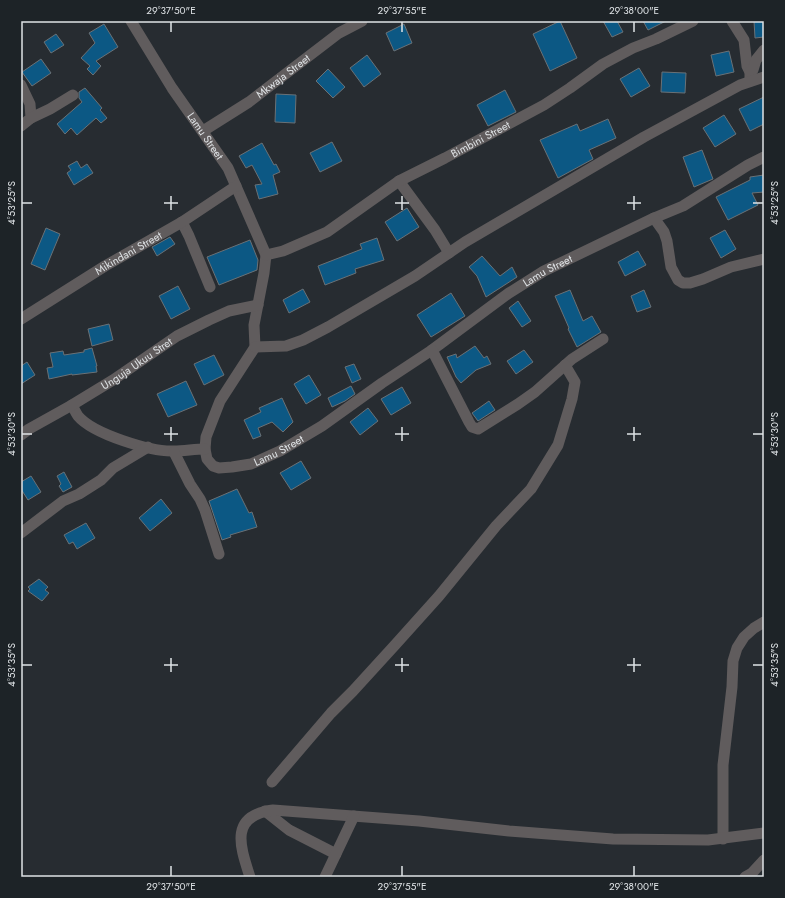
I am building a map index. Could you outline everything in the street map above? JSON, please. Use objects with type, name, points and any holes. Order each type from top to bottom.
[{"type":"street","name":"Lamu Street","points":[[131,21],[172,88],[228,168],[266,255]]},
{"type":"street","name":"Mkwaja Street","points":[[203,131],[249,102],[339,33],[362,21]]},
{"type":"street","name":"Bimbini Street","points":[[266,255],[283,251],[327,232],[399,181],[544,106],[603,64],[633,48],[656,39],[693,21]]},
{"type":"street","points":[[732,21],[744,40],[747,66],[750,76]]},
{"type":"street","points":[[255,347],[286,346],[303,340],[328,327],[415,276],[449,253],[561,185],[750,76],[756,60],[764,50]]},
{"type":"street","points":[[750,76],[764,77]]},
{"type":"street","points":[[21,85],[30,104],[31,118]]},
{"type":"street","points":[[21,126],[31,118],[50,109],[73,95]]},
{"type":"street","name":"Lamu Street","points":[[205,449],[207,459],[213,466],[219,468],[251,464],[280,451],[322,426],[382,383],[432,350],[509,293],[544,271],[654,218],[683,206],[748,165],[764,157]]},
{"type":"street","points":[[399,181],[435,230],[449,253]]},
{"type":"street","name":"Mikindani Street","points":[[21,319],[105,266],[182,222],[236,186]]},
{"type":"street","points":[[654,218],[664,232],[672,267],[678,280],[683,283],[690,283],[731,268],[764,259]]},
{"type":"street","points":[[182,222],[210,287]]},
{"type":"street","points":[[72,405],[78,416],[85,422],[112,437],[148,447],[174,452],[205,449],[206,437],[220,401],[255,347],[254,326],[266,255]]},
{"type":"street","name":"Unguja Ukuu Stret","points":[[21,435],[72,405],[177,336],[229,311],[258,305]]},
{"type":"street","points":[[432,350],[459,405],[474,429],[478,429],[535,392],[565,365],[603,339]]},
{"type":"street","points":[[272,782],[331,713],[353,691],[439,596],[496,526],[531,489],[558,445],[572,399],[575,382],[565,365]]},
{"type":"street","points":[[21,533],[63,502],[101,480],[113,468],[148,447]]},
{"type":"street","points":[[174,452],[184,474],[205,510],[219,554]]},
{"type":"street","points":[[723,839],[723,765],[733,661],[737,648],[744,637],[764,622]]},
{"type":"street","points":[[250,877],[242,852],[241,832],[243,826],[248,820],[257,813],[265,811],[281,810],[419,821],[509,831],[613,839],[708,840],[764,833]]},
{"type":"street","points":[[265,811],[290,830],[336,854]]},
{"type":"street","points":[[325,877],[354,816]]},
{"type":"street","points":[[745,877],[752,873],[764,860]]},
{"type":"building","points":[[560,21],[577,58],[550,71],[533,34]]},
{"type":"building","points":[[603,21],[617,21],[623,32],[612,37]]},
{"type":"building","points":[[643,21],[666,21],[648,30]]},
{"type":"building","points":[[754,21],[764,21],[764,37],[755,38]]},
{"type":"building","points":[[104,24],[118,47],[96,61],[101,66],[93,75],[87,69],[90,66],[81,58],[95,43],[89,33]]},
{"type":"building","points":[[404,24],[412,43],[394,51],[386,33]]},
{"type":"building","points":[[56,34],[64,45],[51,53],[44,42]]},
{"type":"building","points":[[729,51],[734,72],[716,76],[711,55]]},
{"type":"building","points":[[367,55],[381,74],[364,87],[350,68]]},
{"type":"building","points":[[41,59],[51,73],[32,86],[22,72]]},
{"type":"building","points":[[639,68],[650,86],[631,97],[620,79]]},
{"type":"building","points":[[328,69],[345,87],[333,98],[316,81]]},
{"type":"building","points":[[662,72],[686,73],[685,93],[661,92]]},
{"type":"building","points":[[85,88],[102,108],[100,110],[107,118],[101,123],[96,118],[77,135],[71,128],[65,134],[57,124],[82,102],[79,98],[79,92]]},
{"type":"building","points":[[505,90],[516,112],[488,126],[477,105]]},
{"type":"building","points":[[276,94],[296,95],[295,123],[275,122]]},
{"type":"building","points":[[764,97],[764,124],[750,131],[739,109]]},
{"type":"building","points":[[724,115],[736,134],[715,147],[703,128]]},
{"type":"building","points":[[608,119],[616,138],[589,150],[593,159],[558,178],[540,140],[577,124],[580,131]]},
{"type":"building","points":[[332,142],[342,161],[320,172],[310,153]]},
{"type":"building","points":[[262,143],[274,165],[276,164],[280,172],[273,175],[278,194],[259,199],[255,185],[262,184],[252,165],[246,168],[239,156]]},
{"type":"building","points":[[702,150],[713,179],[694,187],[683,157]]},
{"type":"building","points":[[77,161],[81,168],[87,164],[93,173],[74,185],[67,173],[71,170],[68,166]]},
{"type":"building","points":[[764,175],[764,192],[752,193],[758,205],[728,220],[716,197],[750,180],[750,177]]},
{"type":"building","points":[[407,208],[419,227],[397,241],[385,222]]},
{"type":"building","points":[[46,228],[60,234],[45,270],[31,264]]},
{"type":"building","points":[[725,230],[736,249],[721,258],[710,238]]},
{"type":"building","points":[[170,237],[175,244],[157,256],[152,247]]},
{"type":"building","points":[[377,238],[384,260],[355,269],[356,273],[325,285],[318,266],[362,249],[360,244]]},
{"type":"building","points":[[250,240],[258,260],[257,270],[219,285],[207,257]]},
{"type":"building","points":[[638,251],[646,265],[625,276],[618,262]]},
{"type":"building","points":[[482,256],[500,276],[512,267],[517,277],[486,297],[477,276],[469,267]]},
{"type":"building","points":[[178,286],[190,309],[171,319],[159,296]]},
{"type":"building","points":[[303,289],[310,302],[289,313],[283,300]]},
{"type":"building","points":[[570,290],[583,321],[592,316],[601,332],[577,347],[555,296]]},
{"type":"building","points":[[644,290],[651,307],[637,312],[631,296]]},
{"type":"building","points":[[451,293],[465,316],[431,337],[417,315]]},
{"type":"building","points":[[518,301],[531,321],[522,327],[509,308]]},
{"type":"building","points":[[109,324],[113,340],[92,346],[88,329]]},
{"type":"building","points":[[475,346],[484,358],[487,356],[491,364],[476,370],[461,383],[456,377],[447,357],[456,354],[457,358]]},
{"type":"building","points":[[92,348],[97,366],[97,372],[72,374],[49,379],[47,368],[53,367],[50,353],[63,351],[64,355],[84,352],[84,350]]},
{"type":"building","points":[[524,350],[533,362],[516,374],[507,361]]},
{"type":"building","points":[[214,355],[224,375],[204,385],[194,364]]},
{"type":"building","points":[[27,362],[35,375],[21,384],[21,366]]},
{"type":"building","points":[[354,364],[361,379],[352,383],[345,367]]},
{"type":"building","points":[[309,375],[321,395],[306,404],[294,384]]},
{"type":"building","points":[[186,381],[197,405],[168,417],[157,394]]},
{"type":"building","points":[[351,386],[355,394],[332,407],[328,398]]},
{"type":"building","points":[[402,387],[411,403],[391,415],[381,399]]},
{"type":"building","points":[[282,398],[293,422],[283,432],[272,422],[258,428],[261,436],[253,439],[244,420],[261,412],[259,408]]},
{"type":"building","points":[[489,401],[495,410],[478,421],[472,413]]},
{"type":"building","points":[[368,408],[378,421],[360,435],[350,422]]},
{"type":"building","points":[[301,461],[311,478],[291,490],[280,473]]},
{"type":"building","points":[[64,472],[72,487],[63,492],[59,486],[61,484],[57,476]]},
{"type":"building","points":[[31,476],[41,492],[28,500],[21,489],[21,482]]},
{"type":"building","points":[[237,489],[249,513],[252,512],[257,527],[230,535],[231,537],[222,540],[209,501]]},
{"type":"building","points":[[161,499],[172,513],[150,531],[139,518]]},
{"type":"building","points":[[86,523],[95,538],[77,549],[73,542],[69,544],[64,535]]},
{"type":"building","points":[[39,579],[48,587],[45,590],[49,593],[42,601],[28,591],[30,589],[28,587]]}]
